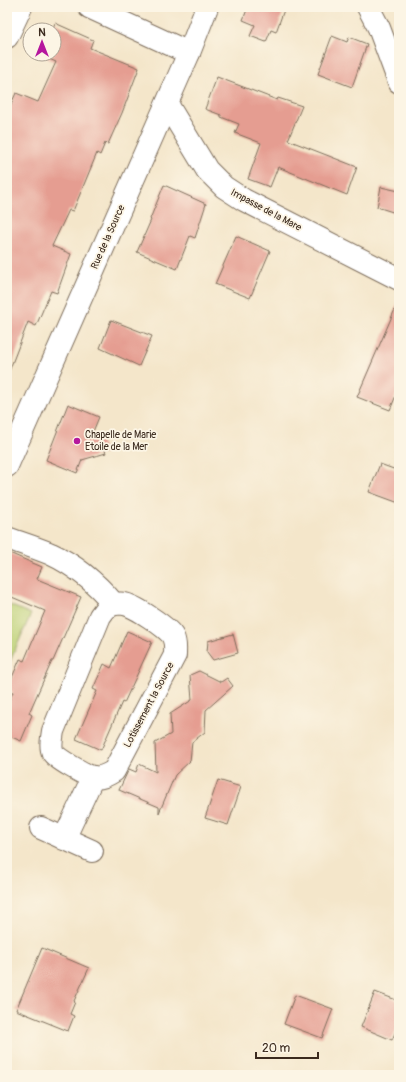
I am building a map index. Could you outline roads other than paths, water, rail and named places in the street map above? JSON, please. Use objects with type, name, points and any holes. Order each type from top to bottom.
[{"type":"street","points":[[7,37],[21,7]]},
{"type":"street","points":[[89,7],[189,53]]},
{"type":"street","name":"Rue de la Source","points":[[7,466],[167,104],[207,7]]},
{"type":"street","points":[[368,7],[379,28],[399,82]]},
{"type":"street","name":"Impasse de la Mare","points":[[167,104],[207,170],[224,187],[251,203],[399,280]]},
{"type":"street","points":[[7,538],[52,554],[84,574],[105,593],[114,604],[106,608],[100,616],[53,731],[51,747],[52,753],[57,759],[93,777],[64,839]]},
{"type":"street","name":"Lotissement la Source","points":[[93,777],[105,777],[114,771],[175,655],[176,645],[172,635],[165,628],[132,607],[124,604],[114,604]]},
{"type":"street","points":[[41,828],[92,851]]},
{"type":"place","name":"Chapelle de Marie Etoile de la Mer","points":[[77,441]]}]
